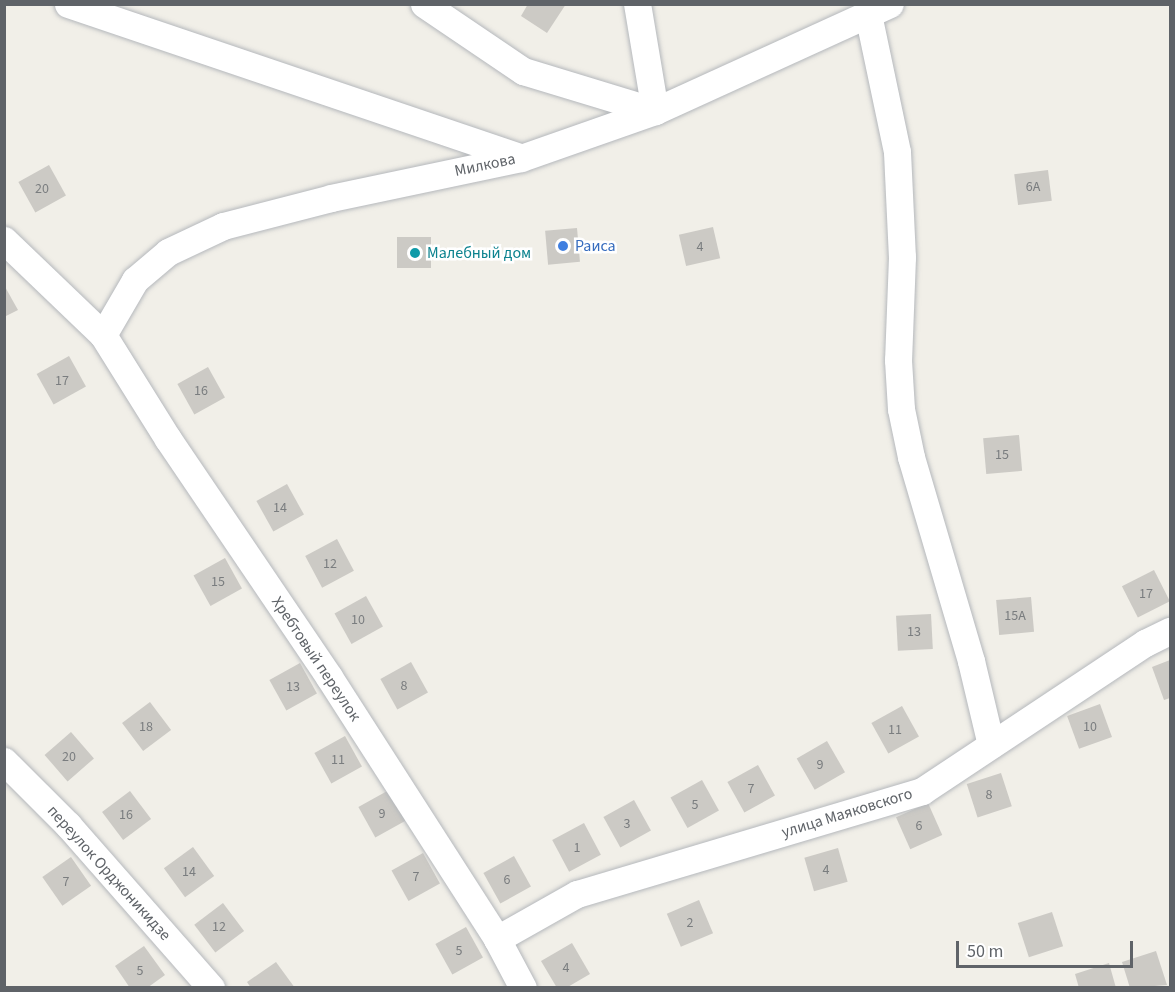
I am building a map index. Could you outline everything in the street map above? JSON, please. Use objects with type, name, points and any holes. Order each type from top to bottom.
[{"type":"lane","points":[[68,4],[521,158]]},
{"type":"lane","points":[[424,4],[523,71],[655,111],[637,4]]},
{"type":"lane","points":[[879,9],[897,152],[902,257],[898,360],[901,409],[910,457],[971,661],[991,746]]},
{"type":"lane","name":"Милкова","points":[[103,335],[135,280],[168,252],[223,226],[331,198],[521,158],[655,111],[879,9]]},
{"type":"lane","name":"Хребтовый переулок","points":[[4,240],[103,335],[497,939],[523,987]]},
{"type":"lane","name":"улица Маяковского","points":[[497,939],[577,894],[922,791],[1145,643],[1170,632]]},
{"type":"lane","name":"переулок Орджоникидзе","points":[[4,761],[68,825],[211,987]]},
{"type":"building","points":[[528,4],[566,4],[547,33],[521,16]]},
{"type":"building","points":[[49,165],[66,196],[35,213],[18,182]]},
{"type":"building","points":[[1048,170],[1052,201],[1018,205],[1014,174]]},
{"type":"building","points":[[713,227],[720,258],[686,266],[679,235]]},
{"type":"building","name":"Раиса","points":[[577,228],[580,262],[548,265],[545,231]]},
{"type":"building","name":"Малебный дом","points":[[397,237],[431,237],[431,268],[397,268]]},
{"type":"building","points":[[4,285],[18,310],[4,317]]},
{"type":"building","points":[[69,356],[86,387],[54,405],[37,374]]},
{"type":"building","points":[[208,367],[225,398],[194,415],[177,384]]},
{"type":"building","points":[[1019,435],[1022,471],[986,474],[983,438]]},
{"type":"building","points":[[287,484],[304,515],[273,532],[256,501]]},
{"type":"building","points":[[337,539],[354,571],[322,588],[305,556]]},
{"type":"building","points":[[225,558],[242,589],[210,606],[194,575]]},
{"type":"building","points":[[1154,570],[1170,601],[1138,618],[1122,586]]},
{"type":"building","points":[[366,596],[383,627],[351,644],[335,613]]},
{"type":"building","points":[[1031,597],[1034,632],[999,635],[996,600]]},
{"type":"building","points":[[931,614],[933,649],[898,651],[896,616]]},
{"type":"building","points":[[1170,660],[1170,698],[1164,700],[1152,667]]},
{"type":"building","points":[[411,662],[428,693],[397,710],[380,679]]},
{"type":"building","points":[[300,663],[317,694],[286,711],[269,680]]},
{"type":"building","points":[[150,702],[171,730],[143,751],[122,723]]},
{"type":"building","points":[[1100,704],[1112,737],[1079,749],[1067,716]]},
{"type":"building","points":[[902,706],[919,737],[888,754],[871,723]]},
{"type":"building","points":[[71,732],[94,758],[68,781],[45,755]]},
{"type":"building","points":[[345,736],[362,767],[331,784],[314,753]]},
{"type":"building","points":[[827,741],[845,772],[815,790],[797,759]]},
{"type":"building","points":[[758,765],[775,796],[744,813],[727,782]]},
{"type":"building","points":[[1001,773],[1012,806],[978,817],[967,784]]},
{"type":"building","points":[[702,780],[719,811],[687,828],[671,797]]},
{"type":"building","points":[[389,790],[406,821],[375,838],[358,807]]},
{"type":"building","points":[[130,791],[151,819],[123,840],[102,812]]},
{"type":"building","points":[[634,800],[651,831],[620,848],[603,817]]},
{"type":"building","points":[[928,803],[942,835],[910,849],[896,817]]},
{"type":"building","points":[[584,823],[601,855],[569,872],[552,840]]},
{"type":"building","points":[[193,847],[214,876],[185,897],[164,868]]},
{"type":"building","points":[[838,848],[848,882],[814,891],[804,858]]},
{"type":"building","points":[[423,853],[440,884],[408,901],[392,870]]},
{"type":"building","points":[[514,856],[531,887],[500,904],[483,873]]},
{"type":"building","points":[[71,857],[91,886],[62,906],[42,877]]},
{"type":"building","points":[[699,900],[713,933],[681,947],[667,914]]},
{"type":"building","points":[[223,903],[244,931],[215,953],[194,925]]},
{"type":"building","points":[[1052,912],[1063,946],[1029,957],[1018,923]]},
{"type":"building","points":[[466,927],[483,958],[452,975],[435,944]]},
{"type":"building","points":[[572,943],[590,974],[566,988],[557,988],[541,961]]},
{"type":"building","points":[[144,946],[165,975],[147,988],[130,988],[115,966]]},
{"type":"building","points":[[1156,951],[1167,985],[1130,988],[1122,962]]},
{"type":"building","points":[[276,962],[295,988],[251,988],[247,982]]},
{"type":"building","points":[[1109,963],[1116,988],[1079,988],[1075,974]]},
{"type":"place","name":"Раиса","points":[[563,246]]},
{"type":"place","name":"Малебный дом","points":[[415,253]]}]
